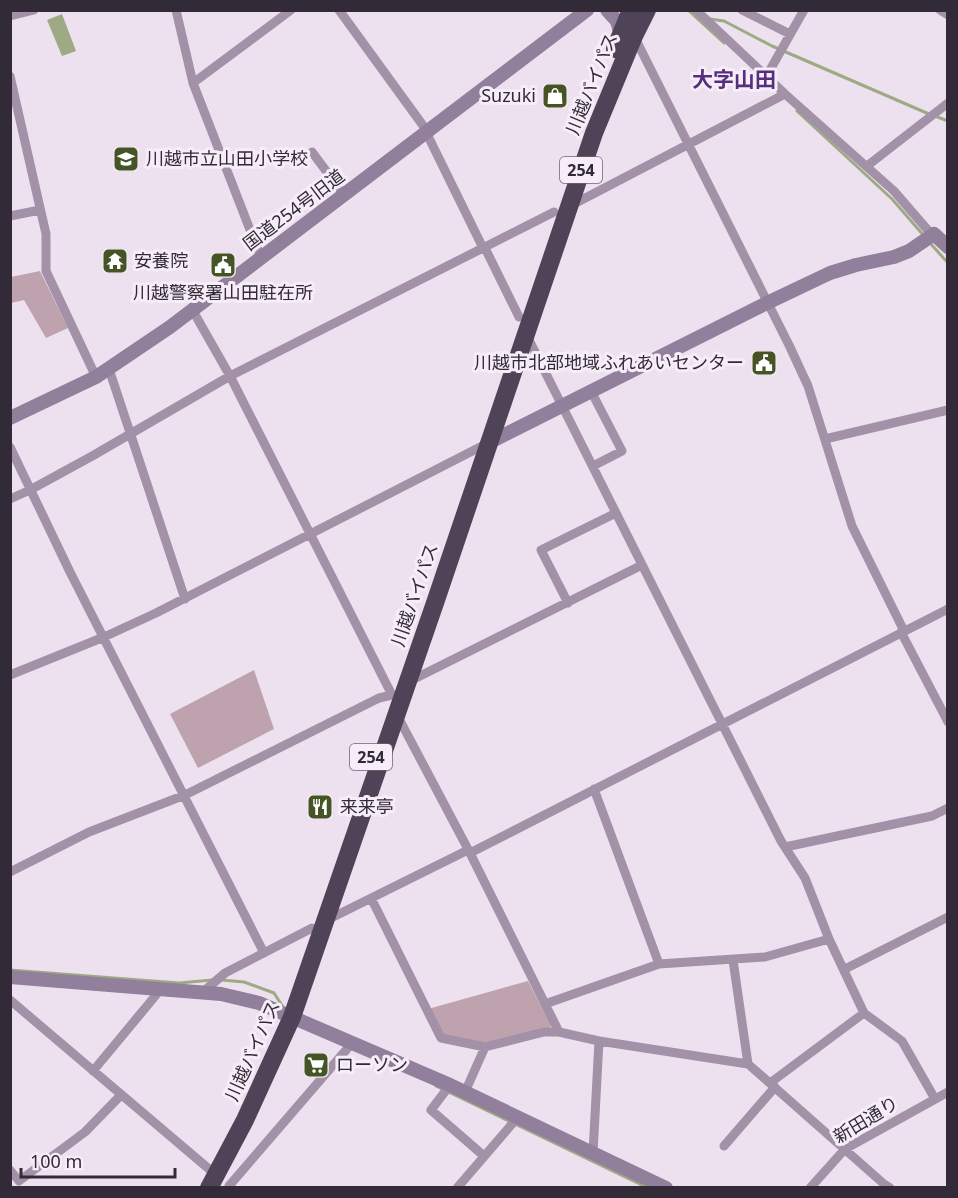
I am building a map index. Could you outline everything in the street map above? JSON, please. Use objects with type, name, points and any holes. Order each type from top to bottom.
[{"type":"highway","name":"川越バイパス","points":[[199,1188],[219,1181],[259,1069],[287,1015],[398,697],[561,209],[594,133],[628,36],[631,10]]},
{"type":"highway","name":"川越バイパス","points":[[628,36],[647,10]]},
{"type":"street","points":[[10,16],[34,10]]},
{"type":"street","points":[[176,10],[193,82],[261,258]]},
{"type":"street","points":[[193,82],[291,10]]},
{"type":"street","points":[[339,10],[427,132],[642,565],[785,847],[805,878],[829,939],[864,1013],[902,1041],[935,1099]]},
{"type":"street","name":"国道254号旧道","points":[[10,418],[96,378],[193,311],[587,10]]},
{"type":"street","points":[[607,10],[628,36],[688,145],[808,387],[842,501],[852,526],[948,722]]},
{"type":"street","points":[[742,10],[790,34]]},
{"type":"street","points":[[766,76],[804,10]]},
{"type":"street","points":[[940,10],[948,15]]},
{"type":"street","points":[[701,12],[785,94],[894,191],[932,235]]},
{"type":"street","points":[[10,75],[46,234],[46,271],[96,378]]},
{"type":"street","points":[[10,499],[30,490],[230,376],[785,94]]},
{"type":"street","points":[[867,166],[948,103]]},
{"type":"street","points":[[312,152],[344,195]]},
{"type":"street","points":[[10,216],[40,210]]},
{"type":"street","points":[[10,675],[104,637],[185,599],[563,405],[830,273],[902,254],[932,235],[939,236],[948,247]]},
{"type":"street","points":[[193,311],[230,376],[310,534],[398,697],[469,852],[559,1032]]},
{"type":"street","points":[[110,369],[185,599]]},
{"type":"street","points":[[591,391],[622,451],[593,466]]},
{"type":"street","points":[[825,439],[948,410]]},
{"type":"street","points":[[10,447],[264,953]]},
{"type":"street","points":[[568,603],[541,550],[616,513]]},
{"type":"street","points":[[11,872],[89,832],[185,795],[379,698],[398,697],[642,565]]},
{"type":"street","points":[[203,992],[225,973],[320,924],[469,852],[948,609]]},
{"type":"street","points":[[594,789],[659,964]]},
{"type":"street","points":[[785,847],[932,816],[948,808]]},
{"type":"street","points":[[371,898],[441,1038],[485,1047],[544,1032],[559,1032],[598,1041],[748,1064],[890,1188]]},
{"type":"street","points":[[845,969],[948,917]]},
{"type":"street","points":[[545,1004],[659,964],[765,957],[829,939]]},
{"type":"street","points":[[733,960],[748,1064]]},
{"type":"street","points":[[10,976],[203,992],[242,998],[352,1042],[450,1085],[666,1188]]},
{"type":"street","points":[[93,1071],[161,989]]},
{"type":"street","points":[[10,1000],[219,1181],[352,1042]]},
{"type":"street","points":[[724,1146],[772,1085],[864,1013]]},
{"type":"street","points":[[593,1153],[598,1041]]},
{"type":"street","points":[[465,1092],[485,1047]]},
{"type":"street","points":[[450,1085],[431,1110],[484,1156]]},
{"type":"street","name":"新田通り","points":[[810,1188],[846,1149],[948,1092]]},
{"type":"street","points":[[10,1170],[19,1181],[85,1132],[121,1095]]},
{"type":"street","points":[[457,1188],[518,1117]]},
{"type":"shaded area","points":[[62,14],[76,51],[62,56],[47,20]]},
{"type":"shaded area","points":[[40,271],[68,328],[46,338],[24,300],[11,303],[11,277]]},
{"type":"shaded area","points":[[254,670],[274,729],[198,768],[170,714]]},
{"type":"shaded area","points":[[528,981],[551,1025],[550,1028],[485,1043],[442,1036],[428,1009]]},
{"type":"waterway","points":[[688,10],[724,43]]},
{"type":"waterway","points":[[710,19],[724,21],[772,46],[929,114]]},
{"type":"waterway","points":[[797,111],[892,199],[925,237]]},
{"type":"waterway","points":[[935,116],[948,121]]},
{"type":"waterway","points":[[929,242],[948,263]]},
{"type":"waterway","points":[[10,970],[179,983],[212,980]]},
{"type":"waterway","points":[[222,980],[244,982],[274,993],[283,1007]]},
{"type":"waterway","points":[[436,1086],[648,1188]]},
{"type":"place","name":"Suzuki","points":[[555,96]]},
{"type":"place","name":"川越市立山田小学校","points":[[126,159]]},
{"type":"place","name":"安養院","points":[[115,261]]},
{"type":"place","name":"川越警察署山田駐在所","points":[[223,265]]},
{"type":"place","name":"川越市北部地域ふれあいセンター","points":[[764,363]]},
{"type":"place","name":"来来亭","points":[[320,807]]},
{"type":"place","name":"ローソン","points":[[316,1065]]},
{"type":"district","name":"大字山田","points":[[734,80]]}]
